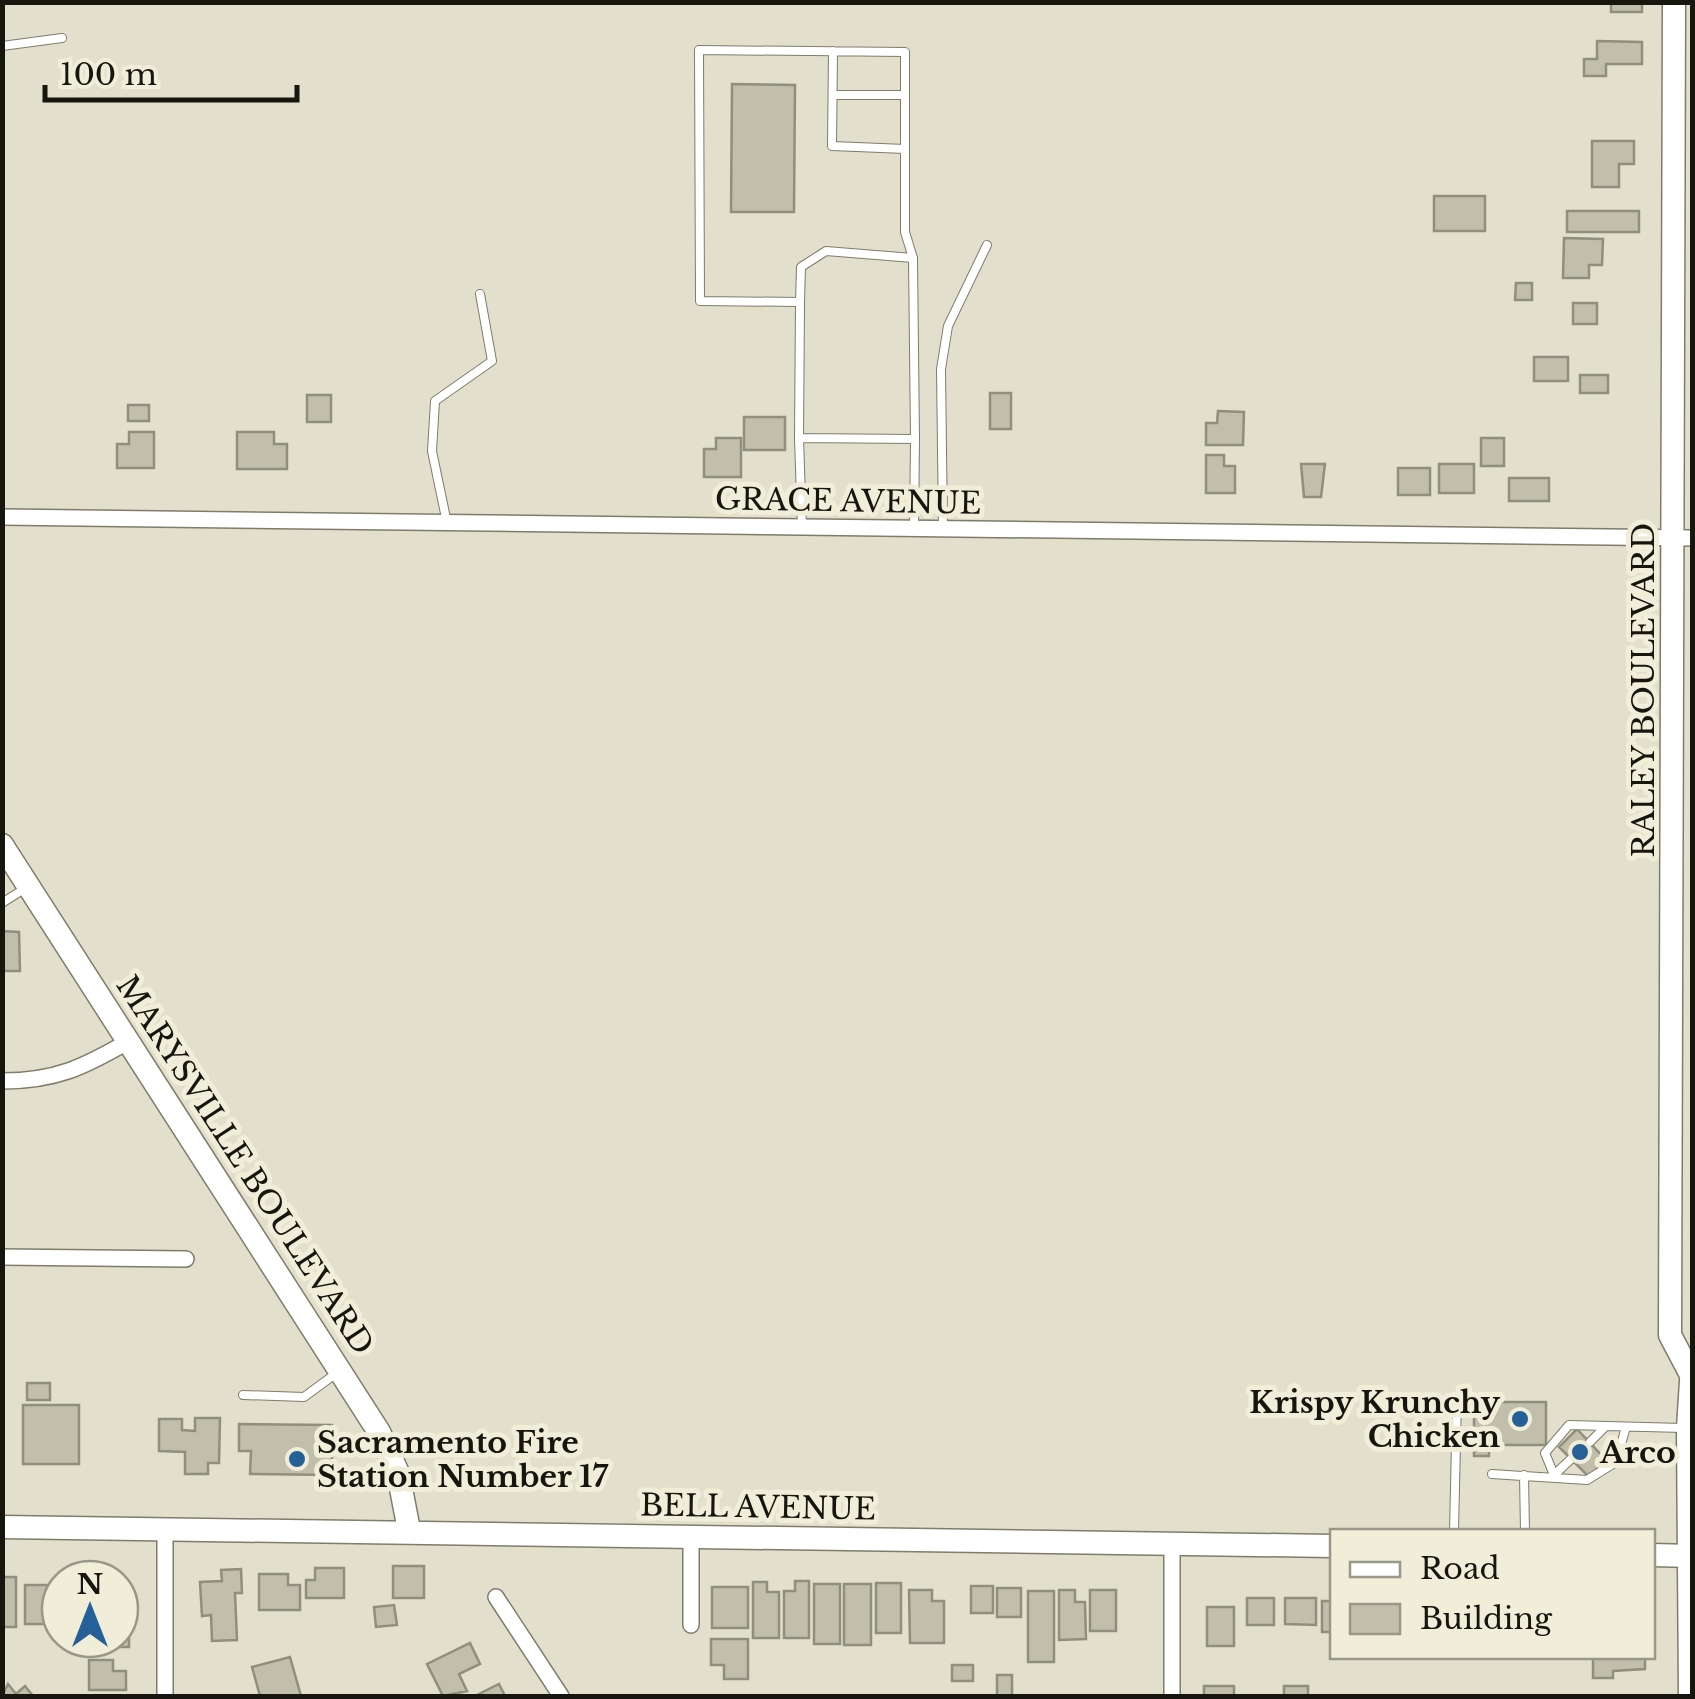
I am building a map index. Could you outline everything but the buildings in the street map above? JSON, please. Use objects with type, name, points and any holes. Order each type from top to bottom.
[{"type":"main road","name":"RALEY BOULEVARD","points":[[1674,2],[1683,538],[1670,1335],[1691,1379],[1690,1696]]},
{"type":"main road","name":"MARYSVILLE BOULEVARD","points":[[2,845],[390,1450],[409,1530]]},
{"type":"main road","name":"BELL AVENUE","points":[[2,1527],[1330,1546]]},
{"type":"main road","points":[[1655,1555],[1691,1556]]},
{"type":"street","name":"GRACE AVENUE","points":[[2,517],[1683,538]]},
{"type":"street","points":[[2,1081],[30,1081],[74,1072],[129,1041]]},
{"type":"street","points":[[2,1257],[186,1259]]},
{"type":"street","points":[[165,1696],[166,1530]]},
{"type":"street","points":[[691,1536],[692,1625]]},
{"type":"street","points":[[1172,1544],[1172,1696]]},
{"type":"street","points":[[496,1597],[561,1696]]},
{"type":"lane","points":[[2,46],[62,38]]},
{"type":"lane","points":[[800,302],[700,300],[699,50],[905,52],[905,232],[913,258],[914,530]]},
{"type":"lane","points":[[833,51],[832,146],[905,149]]},
{"type":"lane","points":[[833,95],[905,95]]},
{"type":"lane","points":[[943,530],[941,402],[948,326],[987,245]]},
{"type":"lane","points":[[802,528],[801,267],[826,251],[913,258]]},
{"type":"lane","points":[[447,523],[430,427],[435,401],[492,361],[480,294]]},
{"type":"lane","points":[[799,438],[915,439]]},
{"type":"lane","points":[[2,903],[29,886]]},
{"type":"lane","points":[[243,1395],[304,1397],[342,1370]]},
{"type":"lane","points":[[1454,1529],[1457,1398]]},
{"type":"lane","points":[[1554,1474],[1544,1453],[1569,1426],[1688,1428]]},
{"type":"lane","points":[[1590,1442],[1605,1426]]},
{"type":"lane","points":[[1492,1474],[1554,1474],[1586,1480],[1602,1474],[1616,1462],[1626,1428]]},
{"type":"lane","points":[[1554,1474],[1571,1459]]},
{"type":"lane","points":[[1524,1475],[1525,1529]]},
{"type":"place","name":"Krispy Krunchy Chicken","points":[[1520,1419]]},
{"type":"place","name":"Arco","points":[[1580,1452]]},
{"type":"place","name":"Sacramento Fire Station Number 17","points":[[297,1459]]}]
